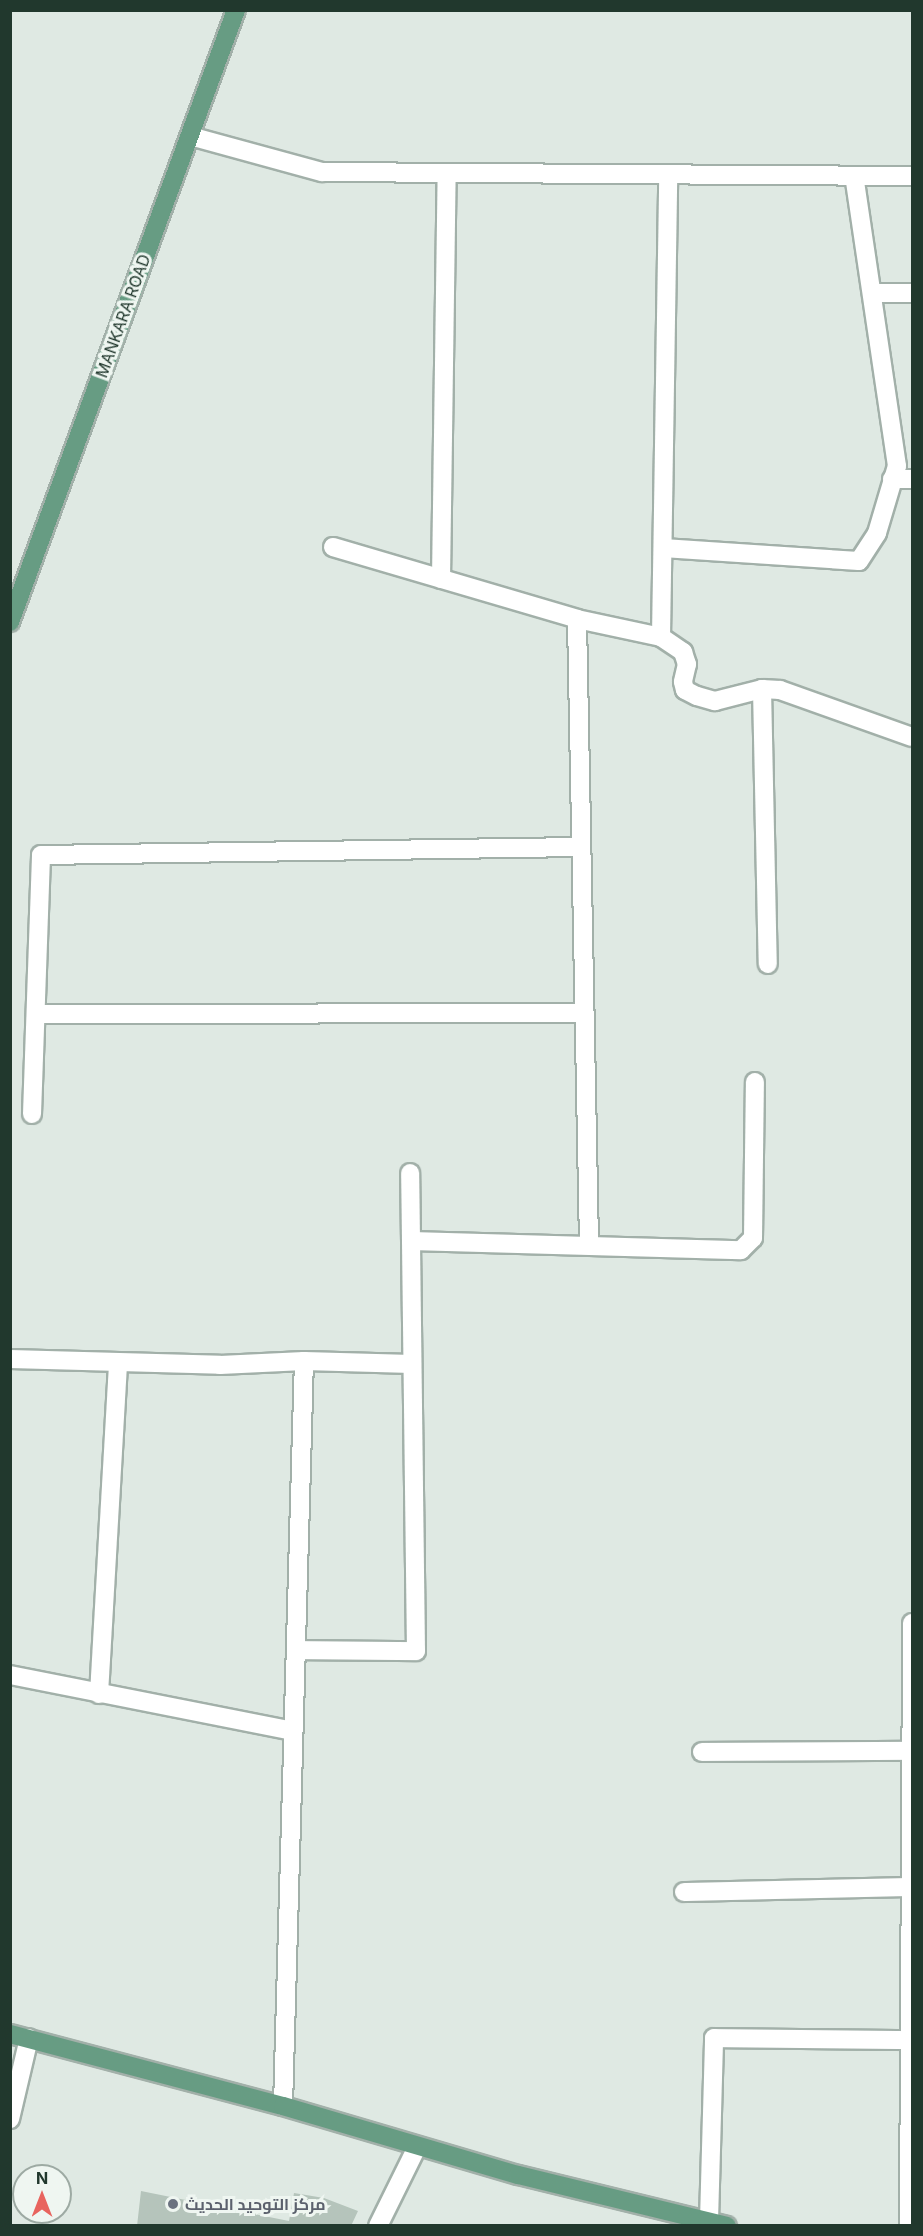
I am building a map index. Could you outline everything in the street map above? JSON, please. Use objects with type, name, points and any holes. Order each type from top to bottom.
[{"type":"main road","name":"MANKARA ROAD","points":[[10,622],[236,10]]},
{"type":"main road","points":[[10,2034],[283,2106],[417,2147],[718,2223]]},
{"type":"street","points":[[190,136],[322,172],[668,177],[912,176]]},
{"type":"street","points":[[441,579],[447,174]]},
{"type":"street","points":[[663,548],[859,561],[877,533],[897,466],[854,176]]},
{"type":"street","points":[[661,637],[668,177]]},
{"type":"street","points":[[872,293],[912,292]]},
{"type":"street","points":[[892,479],[912,479]]},
{"type":"street","points":[[333,547],[577,619],[661,637],[686,657],[685,690],[715,701],[762,689],[800,695],[912,737]]},
{"type":"street","points":[[577,619],[589,1245]]},
{"type":"street","points":[[762,689],[768,964]]},
{"type":"street","points":[[32,1114],[41,855],[581,847]]},
{"type":"street","points":[[36,1014],[585,1013]]},
{"type":"street","points":[[411,1241],[741,1250],[753,1238],[755,1082]]},
{"type":"street","points":[[296,1650],[416,1652],[410,1173]]},
{"type":"street","points":[[10,1359],[118,1364],[304,1361],[412,1364]]},
{"type":"street","points":[[283,2106],[304,1361]]},
{"type":"street","points":[[99,1694],[118,1364]]},
{"type":"street","points":[[909,2226],[912,1623]]},
{"type":"street","points":[[10,1676],[293,1731]]},
{"type":"street","points":[[702,1752],[912,1751]]},
{"type":"street","points":[[684,1892],[911,1887]]},
{"type":"street","points":[[10,2119],[29,2038]]},
{"type":"street","points":[[718,2223],[714,2038],[910,2040]]},
{"type":"street","points":[[378,2226],[417,2147]]},
{"type":"building","name":"مرکز التوحید الحدیث","points":[[141,2191],[289,2221],[294,2193],[324,2198],[358,2211],[351,2226],[137,2226]]},
{"type":"place","name":"مرکز التوحید الحدیث","points":[[173,2204]]}]
